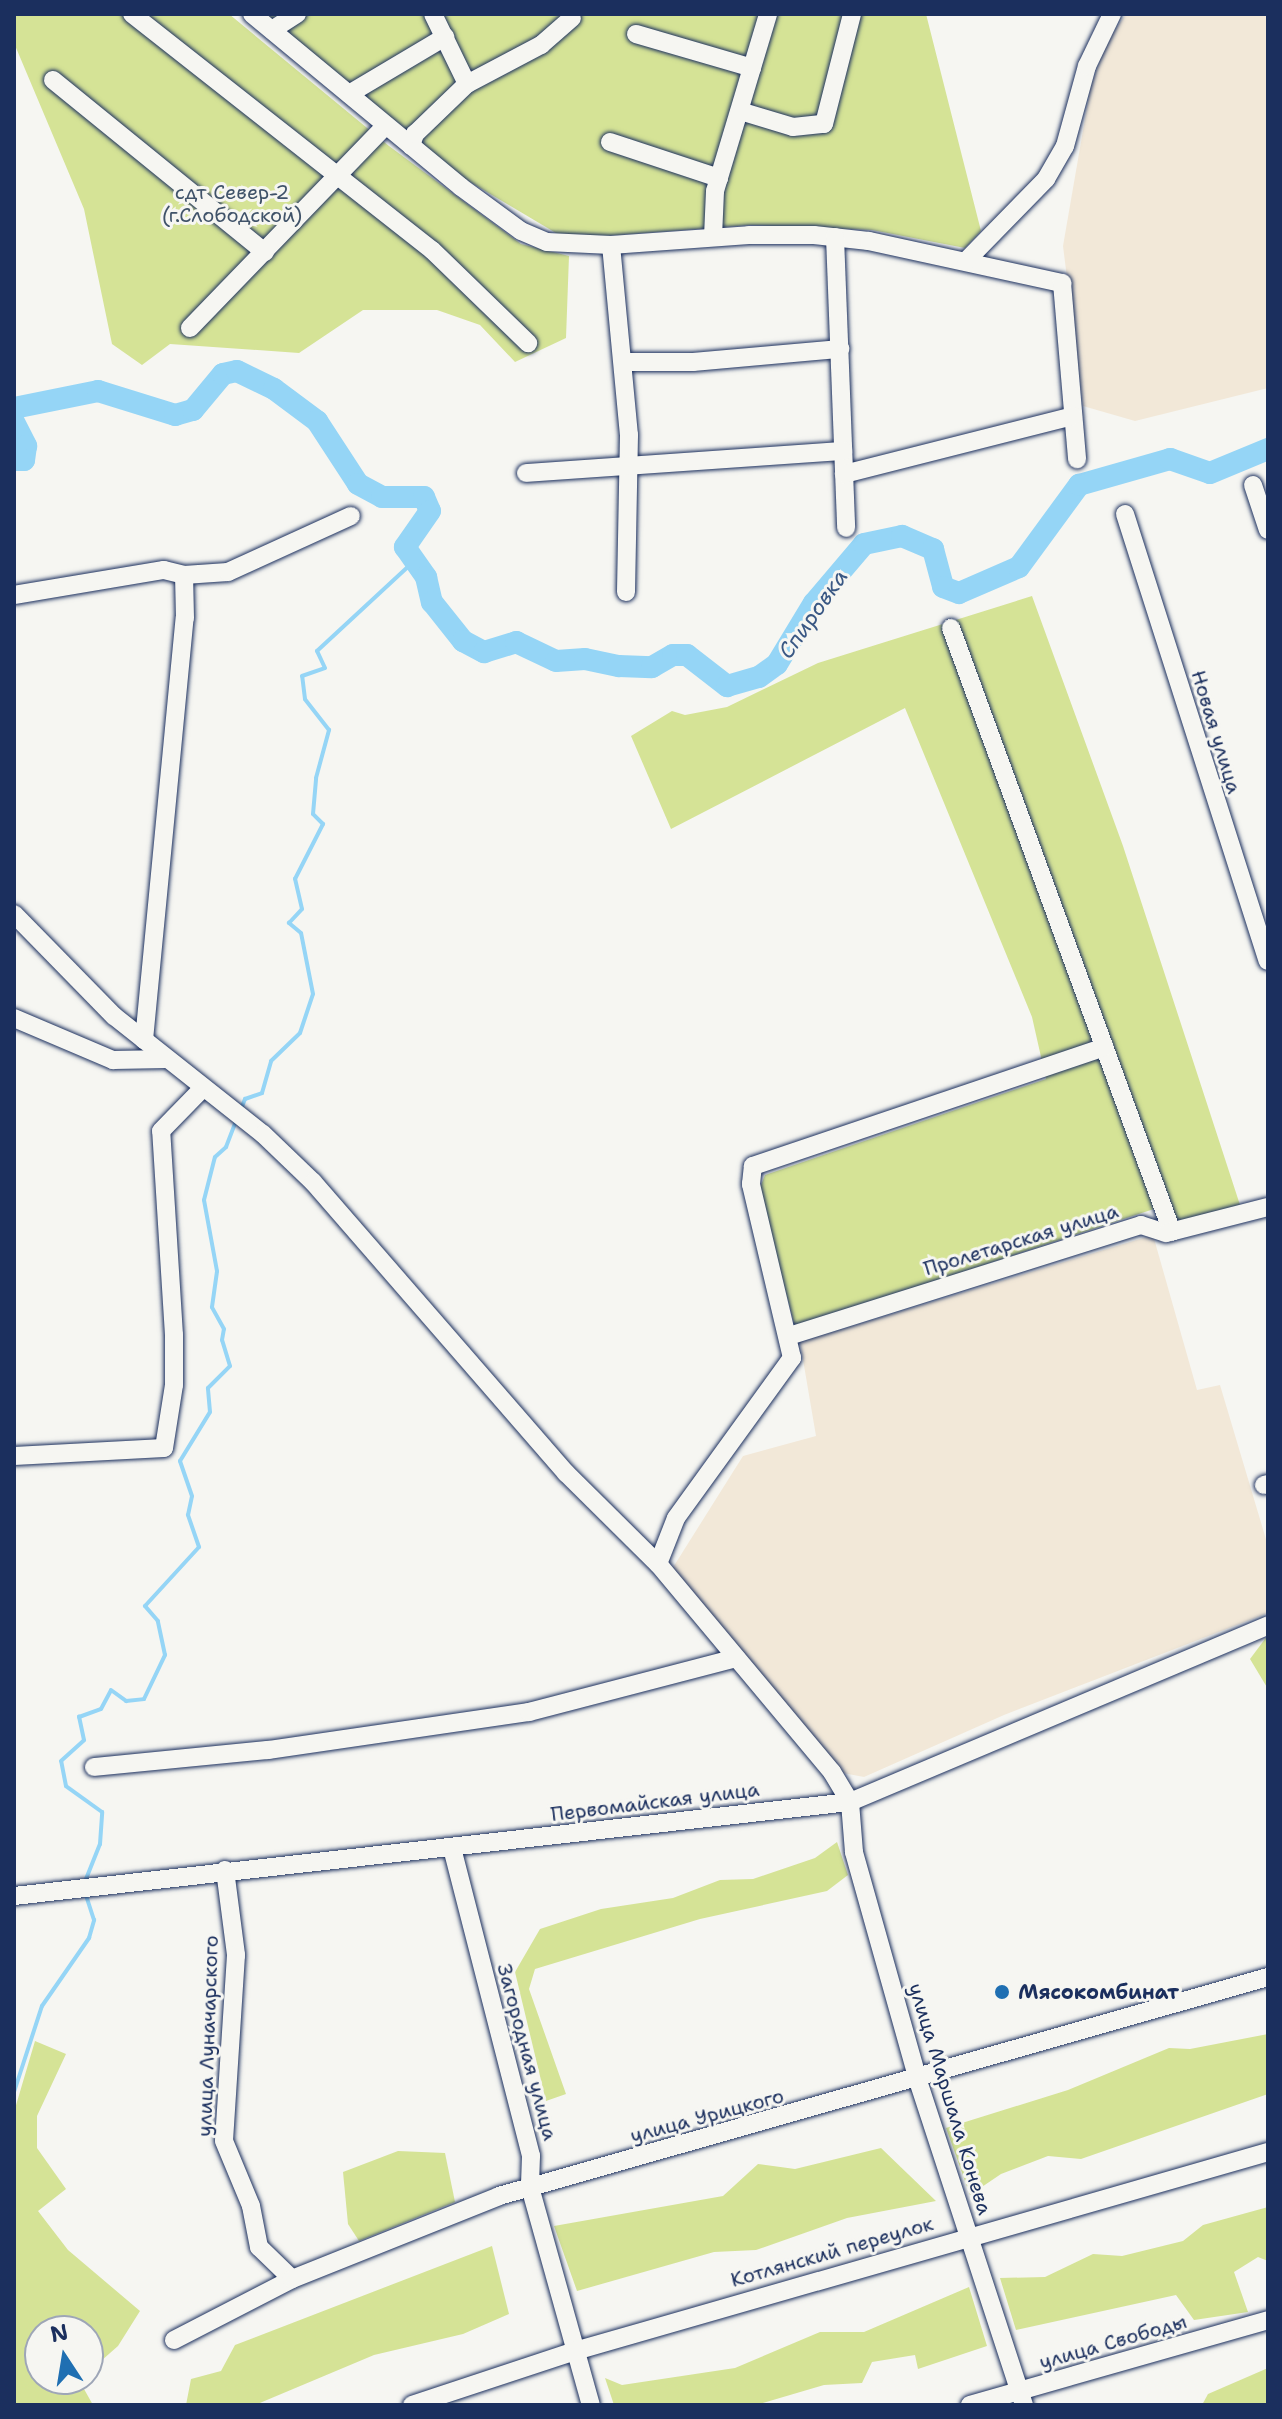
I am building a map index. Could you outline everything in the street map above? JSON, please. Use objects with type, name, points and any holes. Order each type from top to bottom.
[{"type":"street","points":[[132,14],[432,250],[528,343]]},
{"type":"street","points":[[252,14],[411,146],[521,231],[547,242],[611,245],[713,237],[835,237],[966,261],[1062,283],[1077,459]]},
{"type":"street","points":[[272,30],[297,14]]},
{"type":"street","points":[[433,14],[467,84]]},
{"type":"street","points":[[713,237],[719,178],[768,14]]},
{"type":"street","points":[[740,111],[793,127],[824,124],[852,14]]},
{"type":"street","points":[[966,261],[1046,179],[1065,146],[1087,66],[1112,14]]},
{"type":"street","points":[[411,146],[415,134],[467,84],[541,45],[572,18]]},
{"type":"street","points":[[636,34],[752,68]]},
{"type":"street","points":[[349,94],[445,37]]},
{"type":"street","points":[[53,80],[265,252]]},
{"type":"street","points":[[190,328],[386,125]]},
{"type":"street","points":[[610,142],[719,178]]},
{"type":"street","points":[[835,237],[846,528]]},
{"type":"street","points":[[611,245],[625,362],[629,465],[626,592]]},
{"type":"street","points":[[625,362],[707,361],[840,349]]},
{"type":"street","points":[[844,474],[1073,416]]},
{"type":"street","points":[[526,473],[843,451]]},
{"type":"street","points":[[1253,485],[1268,530]]},
{"type":"street","name":"Новая улица","points":[[1125,514],[1268,961]]},
{"type":"street","points":[[14,595],[164,570],[184,575],[248,566],[351,516]]},
{"type":"street","points":[[144,1040],[185,618],[184,575]]},
{"type":"street","points":[[951,628],[1172,1232]]},
{"type":"street","points":[[14,914],[144,1040],[202,1089],[263,1134],[313,1182],[566,1473],[658,1564],[832,1772],[850,1802]]},
{"type":"street","points":[[14,1018],[113,1060],[167,1059]]},
{"type":"street","points":[[658,1564],[676,1518],[781,1379],[792,1358],[751,1184],[753,1166],[1104,1047]]},
{"type":"street","points":[[14,1456],[164,1448],[174,1385],[174,1335],[161,1131],[202,1089]]},
{"type":"street","name":"Пролетарская улица","points":[[789,1336],[1141,1225],[1172,1232],[1268,1207]]},
{"type":"street","name":"Первомайская улица","points":[[14,1896],[850,1802],[1268,1625]]},
{"type":"street","points":[[94,1767],[268,1750],[529,1712],[736,1658]]},
{"type":"street","name":"улица Маршала Конева","points":[[850,1802],[854,1852],[918,2080],[1022,2398]]},
{"type":"street","name":"Загородная улица","points":[[452,1848],[531,2156],[530,2187],[591,2405]]},
{"type":"street","name":"улица Луначарского","points":[[225,1870],[236,1955],[224,2141],[251,2206],[259,2247],[292,2279]]},
{"type":"street","name":"улица Урицкого","points":[[174,2340],[292,2279],[530,2187],[918,2080],[1268,1977]]},
{"type":"street","name":"Котлянский переулок","points":[[412,2405],[575,2351],[968,2235],[1268,2152]]},
{"type":"street","name":"улица Свободы","points":[[970,2405],[1022,2398],[1268,2320]]},
{"type":"shaded area","points":[[1126,14],[1268,14],[1268,388],[1135,421],[1083,406],[1063,246],[1090,90],[1105,45]]},
{"type":"shaded area","points":[[1153,1235],[1197,1390],[1220,1385],[1268,1546],[1268,1613],[1004,1715],[864,1777],[843,1773],[672,1569],[743,1456],[816,1436],[800,1342]]},
{"type":"green space","name":"сдт Север-2 (г.Слободской)","points":[[14,14],[229,14],[389,146],[521,244],[569,256],[566,338],[515,362],[480,325],[437,310],[363,310],[299,353],[170,344],[142,365],[112,344],[84,209],[14,43]]},
{"type":"green space","points":[[242,14],[926,14],[981,231],[965,248],[872,230],[750,225],[566,239],[386,132]]},
{"type":"green space","points":[[1032,596],[1123,846],[1240,1205],[1165,1226],[1157,1208],[795,1327],[759,1190],[765,1175],[1046,1079],[1032,1017],[905,708],[671,829],[631,736],[672,711],[685,715],[727,707],[818,663]]},
{"type":"green space","points":[[1268,1635],[1268,1689],[1250,1659]]},
{"type":"green space","points":[[837,1842],[848,1875],[827,1891],[700,1919],[535,1969],[529,1989],[566,2094],[546,2101],[515,1972],[540,1929],[601,1909],[673,1898],[720,1880],[753,1879],[815,1858]]},
{"type":"green space","points":[[1268,2034],[1268,2094],[1081,2159],[1048,2156],[1001,2174],[970,2195],[946,2128],[1068,2090],[1169,2048],[1190,2049]]},
{"type":"green space","points":[[35,2041],[66,2054],[37,2116],[37,2148],[66,2189],[38,2211],[68,2250],[140,2311],[118,2346],[104,2358],[104,2315],[24,2315],[24,2395],[87,2395],[93,2405],[14,2405],[14,2112]]},
{"type":"green space","points":[[881,2148],[936,2201],[847,2218],[756,2250],[714,2252],[577,2291],[554,2226],[723,2196],[758,2164],[795,2169]]},
{"type":"green space","points":[[398,2151],[445,2153],[455,2202],[359,2241],[348,2224],[343,2172]]},
{"type":"green space","points":[[1268,2207],[1268,2261],[1258,2257],[1234,2272],[1248,2312],[1194,2320],[1176,2295],[1016,2330],[1000,2278],[1045,2277],[1093,2254],[1122,2256],[1183,2241],[1203,2225]]},
{"type":"green space","points":[[492,2246],[509,2314],[463,2334],[374,2355],[255,2405],[186,2405],[191,2379],[221,2371],[235,2345]]},
{"type":"green space","points":[[969,2287],[987,2346],[918,2369],[915,2355],[872,2362],[862,2383],[824,2385],[756,2405],[614,2405],[605,2378],[622,2385],[735,2368],[820,2332],[864,2332]]},
{"type":"green space","points":[[1268,2368],[1268,2405],[1202,2405],[1208,2394]]},
{"type":"waterway","name":"Спировка","points":[[14,408],[98,391],[175,415],[193,410],[223,374],[237,371],[274,389],[317,421],[358,484],[382,497],[424,497],[430,511],[405,547],[426,577],[432,602],[463,641],[484,652],[516,642],[556,661],[585,659],[619,666],[652,667],[673,655],[687,655],[727,686],[759,677],[777,664],[814,603],[864,544],[902,536],[933,549],[943,587],[959,593],[1019,567],[1079,485],[1170,459],[1210,473],[1268,449]]},
{"type":"waterway","name":"Спировка","points":[[14,422],[26,446],[24,460],[14,460]]},
{"type":"waterway","points":[[241,1109],[245,1099],[262,1093],[271,1061],[300,1033],[313,994],[301,933],[289,923],[302,909],[295,879],[323,824],[313,814],[316,778],[329,730],[305,699],[302,676],[325,668],[317,651],[413,562]]},
{"type":"waterway","points":[[84,1884],[100,1844],[102,1812],[66,1786],[61,1761],[84,1740],[79,1717],[101,1709],[111,1690],[126,1701],[144,1699],[165,1655],[158,1621],[145,1606],[199,1547],[188,1515],[192,1496],[180,1461],[210,1412],[208,1388],[230,1366],[222,1340],[224,1329],[212,1307],[217,1271],[204,1200],[215,1157],[226,1147],[236,1121]]},
{"type":"waterway","points":[[14,2092],[42,2006],[89,1938],[94,1920],[85,1893]]},
{"type":"place","name":"Мясокомбинат","points":[[1002,1992]]}]
